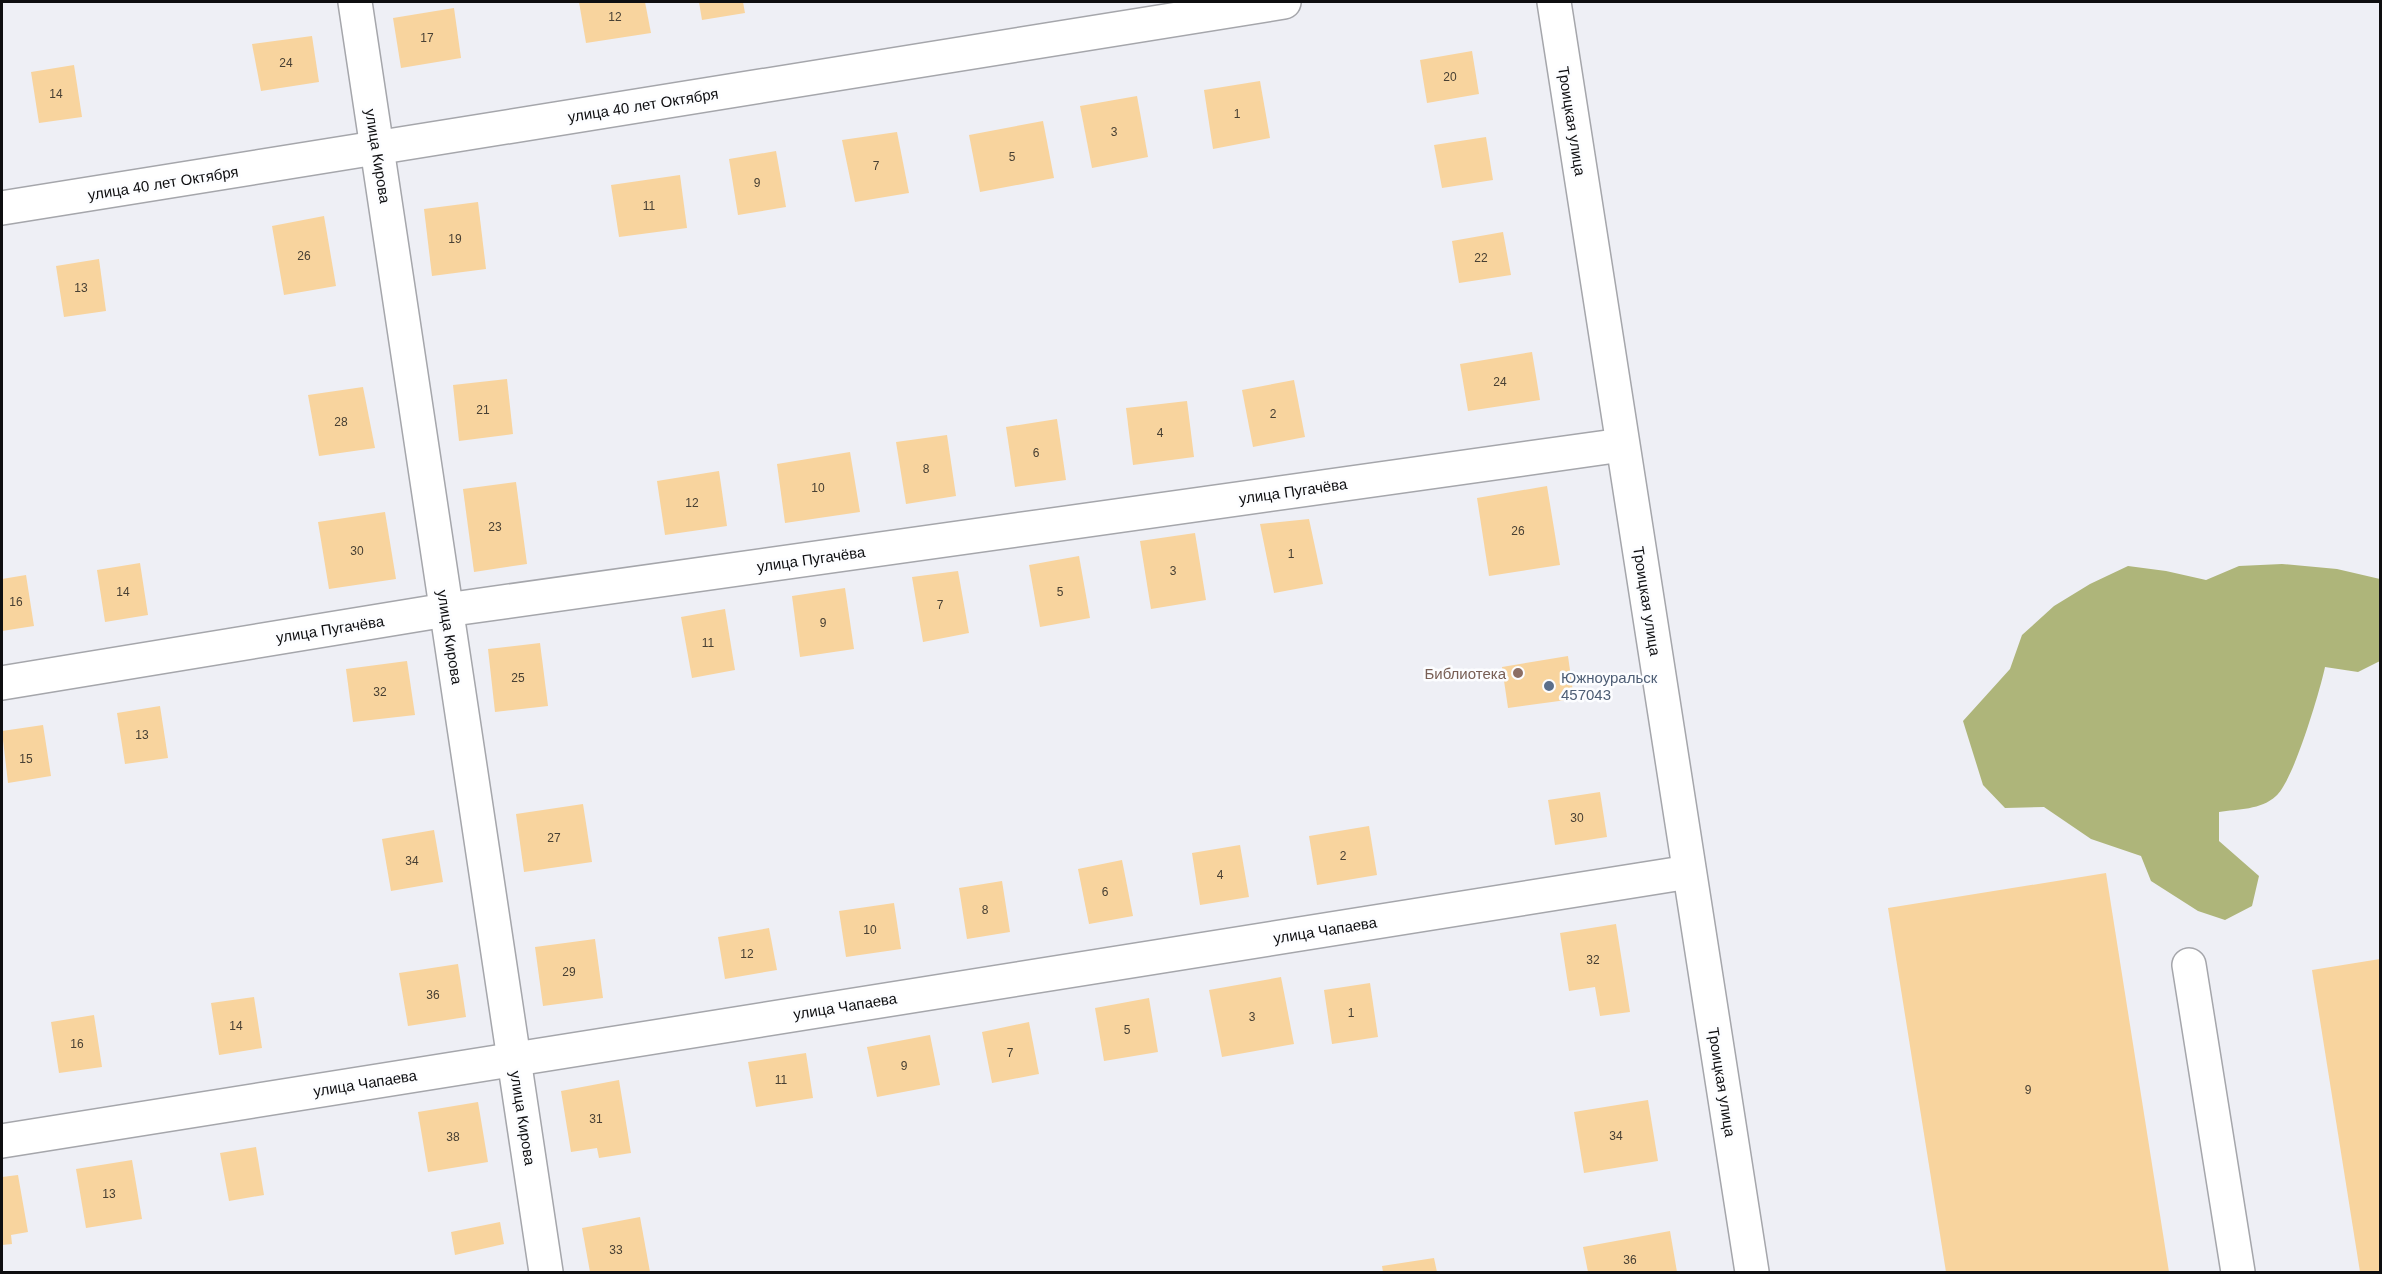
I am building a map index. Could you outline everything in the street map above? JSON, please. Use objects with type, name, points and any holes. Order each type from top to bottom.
[{"type":"street","name":"улица Кирова","points":[[355,2],[546,1272]]},
{"type":"street","name":"улица 40 лет Октября","points":[[2,208],[1284,2]]},
{"type":"street","name":"Троицкая улица","points":[[1554,2],[1752,1272]]},
{"type":"street","name":"улица Пугачёва","points":[[2,683],[446,610],[1623,445]]},
{"type":"street","name":"улица Чапаева","points":[[2,1141],[1689,872]]},
{"type":"street","points":[[2189,965],[2238,1272]]},
{"type":"green space","points":[[2282,564],[2337,569],[2380,579],[2380,661],[2358,672],[2325,667],[2298,755],[2283,787],[2276,796],[2263,804],[2219,812],[2219,841],[2259,876],[2252,906],[2225,920],[2198,911],[2151,881],[2141,856],[2091,839],[2044,807],[2005,808],[1983,785],[1963,721],[2010,669],[2022,635],[2054,606],[2090,584],[2128,566],[2206,580],[2239,566]]},
{"type":"building","points":[[579,2],[645,2],[651,33],[586,43]]},
{"type":"building","points":[[699,2],[743,2],[745,13],[702,20]]},
{"type":"building","points":[[454,8],[461,58],[401,68],[393,18]]},
{"type":"building","points":[[312,36],[319,82],[261,91],[252,44]]},
{"type":"building","points":[[1472,51],[1479,94],[1427,103],[1420,60]]},
{"type":"building","points":[[74,65],[82,117],[39,123],[31,72]]},
{"type":"building","points":[[1260,81],[1270,138],[1213,149],[1204,90]]},
{"type":"building","points":[[1137,96],[1148,157],[1092,168],[1080,106]]},
{"type":"building","points":[[1043,121],[1054,178],[980,192],[969,135]]},
{"type":"building","points":[[897,132],[909,193],[855,202],[842,140]]},
{"type":"building","points":[[1486,137],[1493,180],[1442,188],[1434,145]]},
{"type":"building","points":[[776,151],[786,207],[738,215],[729,159]]},
{"type":"building","points":[[680,175],[687,228],[619,237],[611,185]]},
{"type":"building","points":[[478,202],[486,269],[432,276],[424,209]]},
{"type":"building","points":[[324,216],[336,286],[284,295],[272,226]]},
{"type":"building","points":[[1503,232],[1511,275],[1459,283],[1452,241]]},
{"type":"building","points":[[99,259],[106,311],[64,317],[56,266]]},
{"type":"building","points":[[1532,352],[1540,400],[1468,411],[1460,364]]},
{"type":"building","points":[[507,379],[513,434],[459,441],[453,385]]},
{"type":"building","points":[[1294,380],[1305,437],[1253,447],[1242,390]]},
{"type":"building","points":[[363,387],[375,448],[319,456],[308,395]]},
{"type":"building","points":[[1187,401],[1194,457],[1133,465],[1126,408]]},
{"type":"building","points":[[1057,419],[1066,480],[1015,487],[1006,427]]},
{"type":"building","points":[[947,435],[956,496],[906,504],[896,442]]},
{"type":"building","points":[[850,452],[860,512],[785,523],[777,464]]},
{"type":"building","points":[[719,471],[727,526],[665,535],[657,481]]},
{"type":"building","points":[[516,482],[527,564],[474,572],[463,489]]},
{"type":"building","points":[[1547,486],[1560,565],[1489,576],[1477,498]]},
{"type":"building","points":[[385,512],[396,579],[329,589],[318,522]]},
{"type":"building","points":[[1309,519],[1323,584],[1274,593],[1260,524]]},
{"type":"building","points":[[1195,533],[1206,600],[1151,609],[1140,541]]},
{"type":"building","points":[[1079,556],[1090,618],[1040,627],[1029,565]]},
{"type":"building","points":[[140,563],[148,615],[105,622],[97,570]]},
{"type":"building","points":[[958,571],[969,633],[923,642],[912,577]]},
{"type":"building","points":[[26,575],[34,626],[2,631],[2,579]]},
{"type":"building","points":[[845,588],[854,649],[800,657],[792,596]]},
{"type":"building","points":[[725,609],[735,670],[692,678],[681,617]]},
{"type":"building","points":[[540,643],[548,706],[495,712],[488,649]]},
{"type":"building","points":[[1568,656],[1574,699],[1508,708],[1502,667]]},
{"type":"building","points":[[407,661],[415,715],[353,722],[346,669]]},
{"type":"building","points":[[160,706],[168,758],[125,764],[117,713]]},
{"type":"building","points":[[43,725],[51,776],[8,783],[2,731]]},
{"type":"building","points":[[1600,792],[1607,837],[1555,845],[1548,800]]},
{"type":"building","points":[[583,804],[592,862],[524,872],[516,814]]},
{"type":"building","points":[[1369,826],[1377,875],[1317,885],[1309,836]]},
{"type":"building","points":[[434,830],[443,882],[391,891],[382,839]]},
{"type":"building","points":[[1240,845],[1249,897],[1200,905],[1192,853]]},
{"type":"building","points":[[1122,860],[1133,916],[1089,924],[1078,869]]},
{"type":"building","points":[[2106,873],[2169,1272],[1946,1272],[1888,908]]},
{"type":"building","points":[[1002,881],[1010,932],[967,939],[959,888]]},
{"type":"building","points":[[894,903],[901,949],[846,957],[839,911]]},
{"type":"building","points":[[1616,924],[1630,1012],[1600,1016],[1595,987],[1569,991],[1560,933]]},
{"type":"building","points":[[769,928],[777,970],[725,979],[718,937]]},
{"type":"building","points":[[595,939],[603,998],[543,1006],[535,947]]},
{"type":"building","points":[[2380,959],[2380,1272],[2360,1272],[2312,970]]},
{"type":"building","points":[[458,964],[466,1017],[408,1026],[399,973]]},
{"type":"building","points":[[1281,977],[1294,1044],[1222,1057],[1209,990]]},
{"type":"building","points":[[1370,983],[1378,1037],[1332,1044],[1324,990]]},
{"type":"building","points":[[254,997],[262,1048],[219,1055],[211,1003]]},
{"type":"building","points":[[1149,998],[1158,1052],[1104,1061],[1095,1008]]},
{"type":"building","points":[[94,1015],[102,1067],[59,1073],[51,1022]]},
{"type":"building","points":[[1029,1022],[1039,1074],[992,1083],[982,1032]]},
{"type":"building","points":[[930,1035],[940,1085],[877,1097],[867,1047]]},
{"type":"building","points":[[806,1053],[813,1098],[756,1107],[748,1062]]},
{"type":"building","points":[[619,1080],[631,1153],[599,1158],[597,1148],[571,1152],[561,1091]]},
{"type":"building","points":[[1648,1100],[1658,1161],[1584,1173],[1574,1112]]},
{"type":"building","points":[[478,1102],[488,1162],[428,1172],[418,1112]]},
{"type":"building","points":[[256,1147],[264,1195],[229,1201],[220,1153]]},
{"type":"building","points":[[132,1160],[142,1219],[86,1228],[76,1169]]},
{"type":"building","points":[[18,1175],[28,1232],[11,1235],[12,1244],[2,1245],[2,1177]]},
{"type":"building","points":[[640,1217],[650,1272],[590,1272],[582,1228]]},
{"type":"building","points":[[500,1222],[504,1244],[455,1255],[451,1232]]},
{"type":"building","points":[[1670,1231],[1677,1272],[1588,1272],[1583,1247]]},
{"type":"building","points":[[1434,1258],[1437,1272],[1383,1272],[1382,1266]]},
{"type":"place","name":"Библиотека","points":[[1518,673]]},
{"type":"place","name":"Южноуральск 457043","points":[[1549,686]]}]
